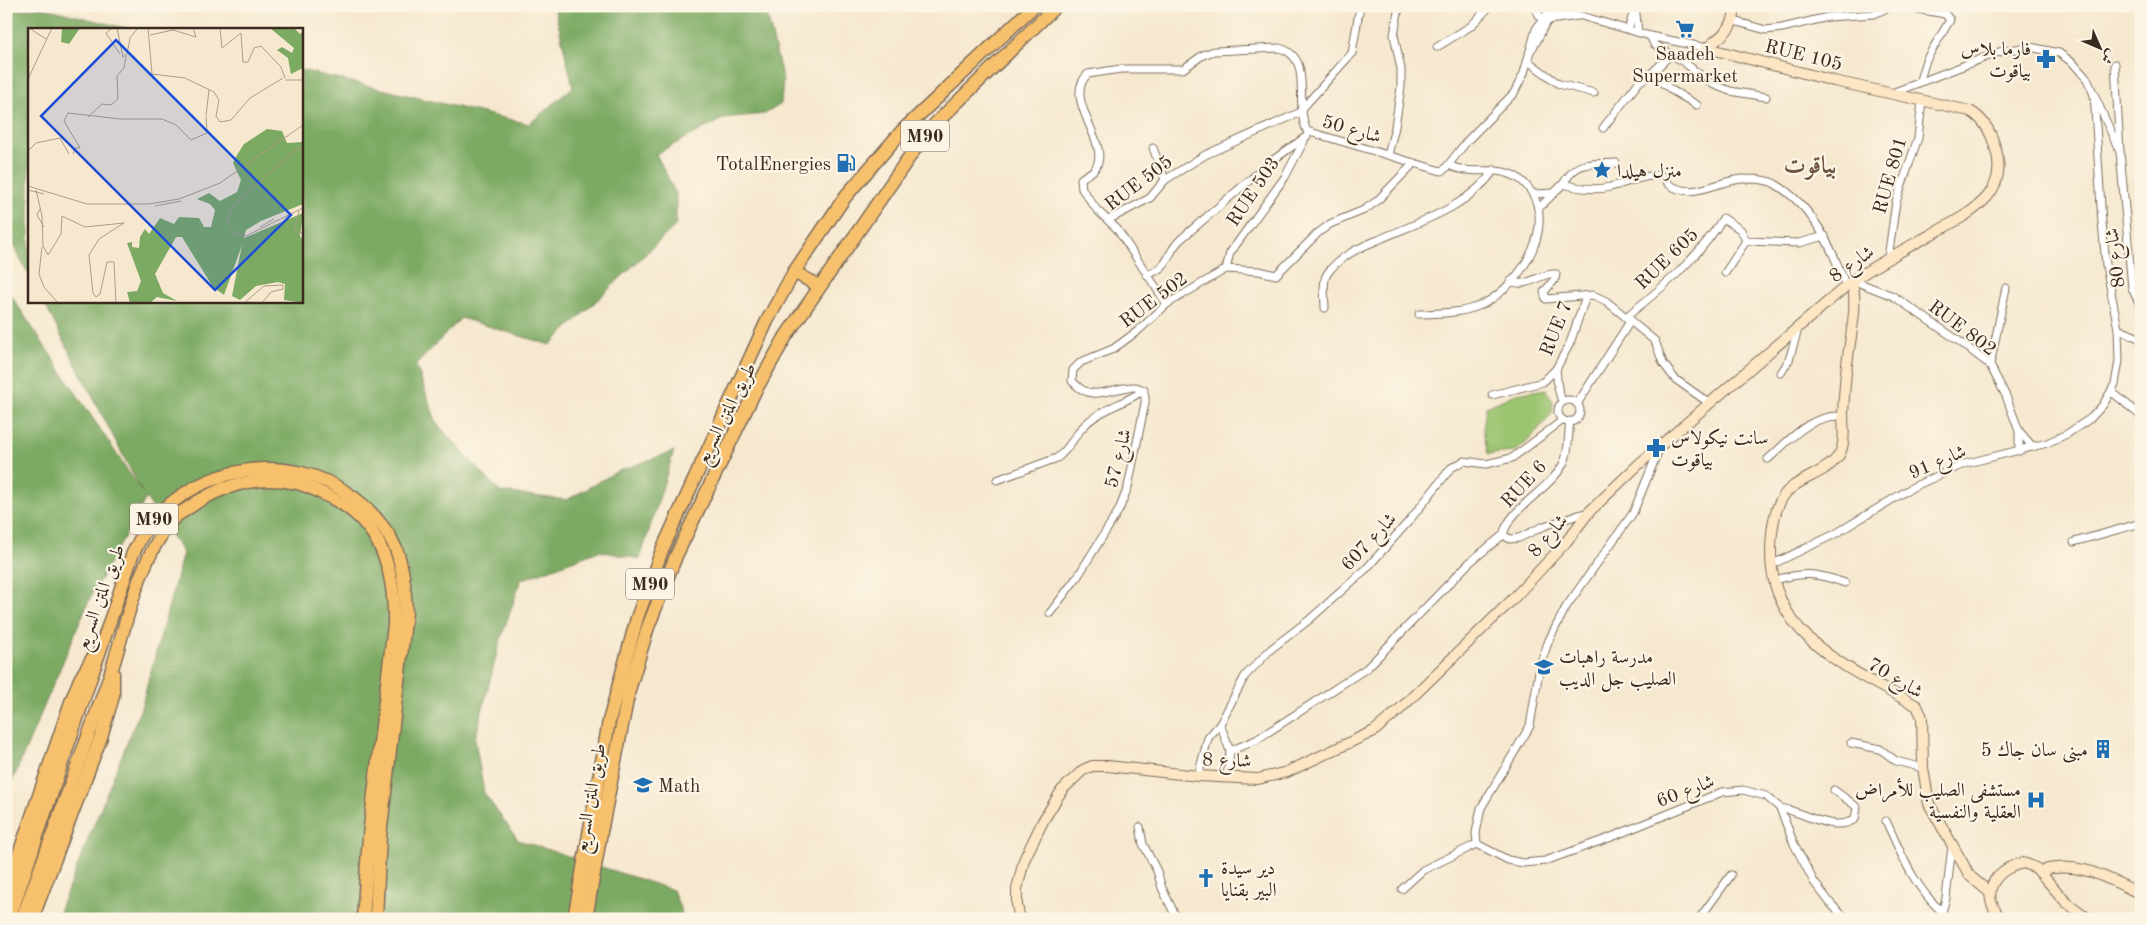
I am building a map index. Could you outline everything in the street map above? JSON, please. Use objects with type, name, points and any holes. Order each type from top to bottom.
[{"type":"highway","name":"طريق المتن السريع","points":[[574,919],[609,720],[637,618],[662,550],[746,363],[794,272],[845,197],[902,131],[1034,6]]},
{"type":"highway","name":"طريق المتن السريع","points":[[586,919],[620,732],[629,690],[648,626],[676,556],[755,391],[786,336],[819,286],[919,143],[936,123],[1056,6]]},
{"type":"highway","points":[[794,272],[819,286]]},
{"type":"highway","name":"طريق المتن السريع","points":[[9,919],[133,553],[147,528],[165,508],[189,489],[215,477],[257,468],[299,472],[324,480],[360,503],[375,516],[396,548],[405,586],[406,613],[391,684],[369,836],[363,919]]},
{"type":"highway","name":"طريق المتن السريع","points":[[22,919],[112,668],[143,573],[156,544],[173,519],[217,490],[246,482],[275,481],[298,483],[339,502],[355,515],[373,534],[384,551],[395,595],[376,919]]},
{"type":"highway","points":[[6,892],[74,694],[80,679],[104,638]]},
{"type":"highway","points":[[32,919],[101,737],[113,696],[112,668]]},
{"type":"street","points":[[1301,111],[1352,53],[1360,6]]},
{"type":"street","points":[[1388,155],[1395,128],[1401,87],[1401,69],[1394,36],[1399,6]]},
{"type":"street","points":[[1437,47],[1471,26],[1490,6]]},
{"type":"street","points":[[1419,314],[1453,313],[1475,308],[1495,297],[1527,261],[1535,245],[1539,228],[1538,209],[1533,194],[1514,175],[1494,170],[1467,172],[1449,164],[1467,141],[1514,93],[1528,61],[1530,51],[1536,46],[1543,22],[1534,6]]},
{"type":"street","points":[[1543,22],[1558,17],[1570,18],[1578,16],[1650,36],[1707,48],[1725,34],[1734,21],[1734,6]]},
{"type":"street","points":[[1734,21],[1766,30],[1828,17],[1874,14],[1891,6]]},
{"type":"street","points":[[1901,6],[1945,14],[1950,20],[1926,60],[1919,82]]},
{"type":"street","points":[[1628,29],[1635,7]]},
{"type":"street","points":[[1635,7],[1638,32]]},
{"type":"street","points":[[1650,36],[1654,44],[1720,88],[1766,97]]},
{"type":"street","points":[[1892,93],[2002,52],[2030,47],[2042,49],[2067,57],[2087,79],[2114,143],[2120,152]]},
{"type":"street","name":"شارع 50","points":[[1108,220],[1097,210],[1080,182],[1083,176],[1095,169],[1098,160],[1095,138],[1085,116],[1082,83],[1088,74],[1121,69],[1183,69],[1203,55],[1227,49],[1279,48],[1293,54],[1300,66],[1301,111],[1307,134],[1388,155],[1437,171],[1445,170],[1449,164]]},
{"type":"street","name":"RUE 105","points":[[1707,48],[1892,93]]},
{"type":"street","points":[[1603,128],[1639,82],[1651,74],[1671,54]]},
{"type":"street","points":[[1528,61],[1559,84],[1594,93]]},
{"type":"street","name":"شارع 80","points":[[2115,64],[2120,152],[2132,288],[2141,306]]},
{"type":"street","points":[[1651,74],[1673,91],[1697,105]]},
{"type":"street","name":"شارع 8","points":[[1020,919],[1017,905],[1017,889],[1024,860],[1043,822],[1072,778],[1083,770],[1100,766],[1198,776],[1258,779],[1287,772],[1346,746],[1382,726],[1512,600],[1566,542],[1589,512],[1709,403],[1851,282],[1888,258],[1965,216],[1988,197],[1997,180],[2000,167],[1992,136],[1981,119],[1970,111],[1892,93]]},
{"type":"street","name":"شارع 91","points":[[1771,565],[1835,534],[1913,487],[1964,464],[2019,451],[2067,434],[2082,425],[2103,405],[2112,392],[2119,361],[2118,328],[2106,265],[2094,93]]},
{"type":"street","name":"RUE 801","points":[[1888,258],[1896,202],[1918,138],[1922,101]]},
{"type":"street","name":"RUE 505","points":[[1167,304],[1108,220],[1150,198],[1165,180],[1205,155],[1301,111]]},
{"type":"street","points":[[1147,275],[1165,266],[1173,248],[1181,240],[1204,222],[1273,160],[1307,134]]},
{"type":"street","name":"RUE 503","points":[[1226,270],[1230,253],[1285,177],[1307,134]]},
{"type":"street","points":[[1153,148],[1165,180]]},
{"type":"street","points":[[1226,270],[1259,271],[1276,275],[1318,233],[1330,224],[1364,210],[1377,201],[1414,163]]},
{"type":"street","points":[[1538,209],[1563,184],[1571,171],[1581,165],[1616,163]]},
{"type":"street","points":[[1325,308],[1326,275],[1356,249],[1463,200],[1479,188],[1494,170]]},
{"type":"street","points":[[1563,184],[1581,189],[1609,188],[1649,175],[1660,175],[1671,186],[1689,190],[1708,189],[1744,178],[1774,182],[1800,202],[1825,236],[1851,282]]},
{"type":"street","points":[[1533,194],[1555,193]]},
{"type":"street","name":"RUE 605","points":[[1577,404],[1629,318],[1702,248],[1723,218],[1741,230],[1746,241]]},
{"type":"street","points":[[1724,273],[1746,241],[1799,243],[1825,236]]},
{"type":"street","name":"RUE 502","points":[[1144,390],[1135,386],[1099,394],[1081,390],[1072,381],[1071,375],[1081,362],[1113,349],[1167,304],[1226,270]]},
{"type":"street","points":[[1511,281],[1521,284],[1546,275],[1556,274],[1555,279],[1544,292],[1546,299],[1593,295],[1606,301],[1655,341],[1664,363],[1675,379],[1709,403]]},
{"type":"street","name":"RUE 802","points":[[1851,282],[1862,284],[1902,302],[1990,366],[2006,396],[2018,431],[2019,451]]},
{"type":"street","name":"شارع 70","points":[[1851,282],[1854,300],[1843,416],[1843,446],[1838,457],[1788,491],[1780,501],[1772,535],[1771,565],[1773,581],[1785,608],[1812,642],[1831,658],[1877,686],[1917,706],[1922,717],[1923,768],[1929,804],[1970,876],[1989,892],[1994,909],[2002,919]]},
{"type":"street","points":[[1990,366],[2006,288]]},
{"type":"street","name":"RUE 7","points":[[1562,402],[1556,369],[1570,343],[1586,296]]},
{"type":"street","points":[[1781,373],[1789,360],[1799,325]]},
{"type":"street","points":[[2118,328],[2141,339]]},
{"type":"street","points":[[1492,395],[1543,382],[1556,369]]},
{"type":"street","points":[[1543,382],[1558,388]]},
{"type":"street","points":[[997,480],[1057,458],[1065,452],[1076,434],[1087,422],[1144,390]]},
{"type":"street","name":"شارع 57","points":[[1050,613],[1078,576],[1119,510],[1128,487],[1139,440],[1146,394],[1144,390]]},
{"type":"street","points":[[2112,392],[2141,416]]},
{"type":"street","points":[[1567,400],[1577,404],[1579,415],[1566,420],[1558,409],[1562,402],[1567,400]]},
{"type":"street","points":[[1768,459],[1813,421],[1831,415],[1843,416]]},
{"type":"street","name":"RUE 6","points":[[1566,420],[1564,461],[1557,472],[1508,522],[1503,535],[1510,539],[1519,538],[1544,526],[1589,512]]},
{"type":"street","name":"شارع 607","points":[[1198,776],[1205,747],[1246,676],[1260,659],[1366,569],[1409,521],[1452,468],[1464,461],[1486,464],[1512,458],[1566,420]]},
{"type":"street","name":"RUE 802","points":[[2018,431],[2032,447]]},
{"type":"street","points":[[1402,889],[1423,870],[1477,844],[1476,833],[1481,808],[1530,726],[1540,665],[1552,632],[1566,606],[1633,513],[1660,446]]},
{"type":"street","points":[[2074,542],[2141,523]]},
{"type":"street","points":[[1230,751],[1256,740],[1367,668],[1469,563],[1503,535]]},
{"type":"street","points":[[1773,581],[1802,573],[1823,575],[1845,583]]},
{"type":"street","points":[[1220,724],[1230,751],[1227,778]]},
{"type":"street","points":[[1851,743],[1880,749],[1896,761],[1923,768]]},
{"type":"street","name":"شارع 60","points":[[1477,844],[1508,860],[1534,863],[1578,850],[1684,806],[1733,789],[1766,796],[1780,808],[1834,824],[1851,822],[1855,819],[1857,807],[1834,790]]},
{"type":"street","points":[[1780,808],[1794,844],[1814,882],[1831,904],[1846,919]]},
{"type":"street","points":[[1886,821],[1903,861],[1916,884],[1941,916]]},
{"type":"street","points":[[1140,827],[1143,844],[1157,871],[1162,888],[1176,919]]},
{"type":"street","points":[[1941,916],[1947,891],[1952,846]]},
{"type":"street","points":[[1989,892],[1994,881],[2002,872],[2020,864],[2028,864],[2039,871],[2066,902],[2089,919]]},
{"type":"street","points":[[2039,871],[2064,865],[2084,869],[2141,894]]},
{"type":"street","points":[[1699,919],[1731,875]]},
{"type":"green space","points":[[554,6],[765,6],[783,81],[781,104],[765,114],[724,118],[656,154],[676,194],[676,225],[550,345],[461,318],[416,365],[437,424],[500,492],[567,500],[616,472],[674,451],[640,559],[599,551],[521,580],[500,641],[475,739],[484,793],[518,840],[673,890],[684,919],[56,919],[141,708],[183,553],[146,498],[90,598],[6,796],[6,288],[142,492],[44,302],[302,302],[302,70],[529,124],[573,87]]},
{"type":"green space","points":[[40,7],[126,28],[28,28],[28,273],[6,232],[6,12]]},
{"type":"green space","points":[[1546,389],[1553,402],[1552,413],[1529,440],[1515,452],[1488,454],[1483,429],[1486,407],[1516,394]]},
{"type":"place","name":"Saadeh Supermarket","points":[[1685,29]]},
{"type":"place","name":"فارما بلاس بياقوت","points":[[2046,59]]},
{"type":"place","name":"TotalEnergies","points":[[846,163]]},
{"type":"place","name":"منزل هيلدا","points":[[1602,170]]},
{"type":"place","name":"سانت نيكولاس بياقوت","points":[[1656,448]]},
{"type":"place","name":"مدرسة راهبات الصليب جل الديب","points":[[1544,667]]},
{"type":"place","name":"مبنى سان جاك 5","points":[[2103,749]]},
{"type":"place","name":"Math","points":[[643,785]]},
{"type":"place","name":"مستشفى الصليب للأمراض العقلية والنفسية","points":[[2036,800]]},
{"type":"place","name":"دير سيدة البير بقنايا","points":[[1206,878]]},
{"type":"district","name":"بياقوت","points":[[1810,165]]}]
